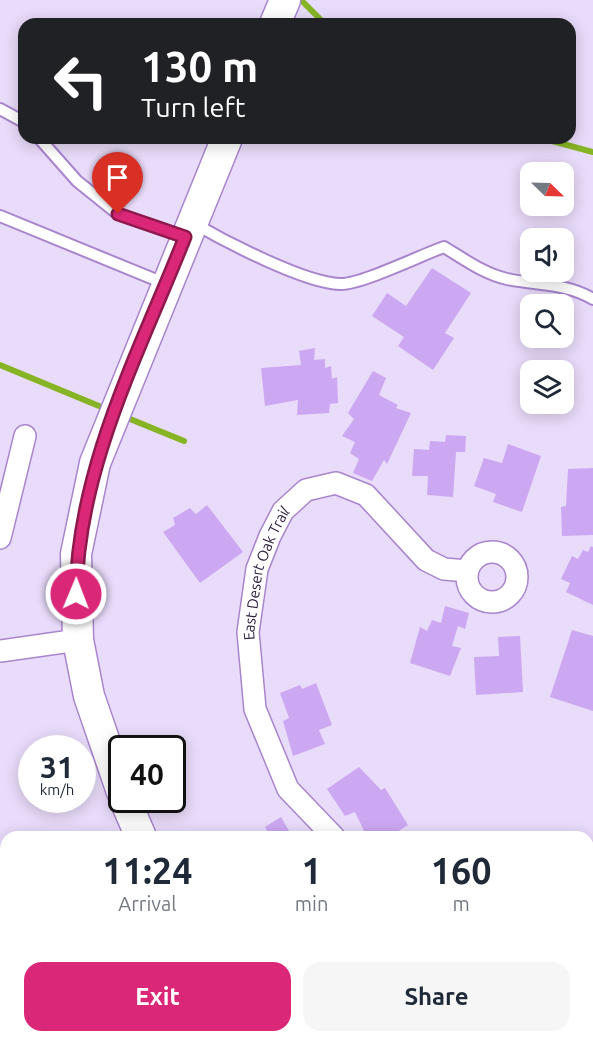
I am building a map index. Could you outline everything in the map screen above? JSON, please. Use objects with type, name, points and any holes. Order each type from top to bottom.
[{"type":"street","points":[[278,18],[285,0]]},
{"type":"street","points":[[108,751],[89,696],[78,640],[76,554],[84,507],[95,463],[225,144]]},
{"type":"street","points":[[0,538],[25,436]]},
{"type":"street","name":"East Desert Oak Trail","points":[[328,831],[288,789],[255,709],[248,632],[257,569],[283,511],[306,490],[336,483],[366,495],[426,560],[444,569],[467,572]]},
{"type":"street","points":[[0,651],[78,640]]},
{"type":"street","points":[[130,813],[138,831]]},
{"type":"lane","points":[[0,109],[18,119]]},
{"type":"lane","points":[[44,144],[77,181],[118,214],[189,230],[226,242],[291,269],[340,284],[367,278],[444,247],[479,268],[505,278],[551,285],[593,299]]},
{"type":"lane","points":[[0,216],[166,284]]},
{"type":"building","points":[[432,268],[471,293],[445,333],[454,338],[433,370],[398,346],[404,337],[372,316],[387,293],[406,306]]},
{"type":"building","points":[[315,348],[314,360],[325,359],[325,368],[331,366],[332,379],[337,377],[338,403],[330,404],[329,413],[297,415],[298,400],[265,406],[261,368],[301,365],[299,351]]},
{"type":"building","points":[[373,371],[386,378],[379,395],[398,405],[396,408],[411,413],[387,464],[384,460],[372,481],[353,473],[359,459],[350,453],[355,442],[342,436],[354,419],[348,413]]},
{"type":"building","points":[[446,435],[466,436],[465,452],[456,452],[453,497],[427,495],[428,476],[412,476],[414,449],[429,450],[430,441],[445,442]]},
{"type":"building","points":[[508,444],[541,456],[522,512],[493,502],[496,494],[474,486],[484,458],[502,463]]},
{"type":"building","points":[[593,468],[593,535],[562,536],[561,507],[566,506],[568,469]]},
{"type":"building","points":[[207,505],[243,552],[200,583],[163,532],[175,525],[173,518],[190,508],[196,514]]},
{"type":"building","points":[[591,546],[593,547],[593,605],[566,592],[570,583],[561,579],[572,556],[578,559],[583,550],[588,552]]},
{"type":"building","points":[[445,606],[469,613],[465,629],[458,626],[452,646],[461,648],[450,676],[410,663],[420,627],[427,631],[432,620],[441,623]]},
{"type":"building","points":[[572,630],[593,636],[593,711],[550,697]]},
{"type":"building","points":[[520,636],[523,692],[476,695],[474,657],[499,656],[498,637]]},
{"type":"building","points":[[316,683],[332,725],[319,730],[325,744],[293,756],[283,721],[289,718],[280,693],[300,685],[302,689]]},
{"type":"building","points":[[359,767],[381,790],[385,788],[408,825],[398,831],[364,831],[355,812],[345,816],[327,789]]},
{"type":"building","points":[[281,817],[289,831],[267,831],[265,827]]},
{"type":"waterway","points":[[301,0],[319,18]]},
{"type":"waterway","points":[[563,144],[593,152]]},
{"type":"waterway","points":[[0,365],[99,406]]},
{"type":"waterway","points":[[130,419],[184,441]]},
{"type":"route","points":[[76,594],[76,554],[95,463],[185,237],[118,214]]}]
